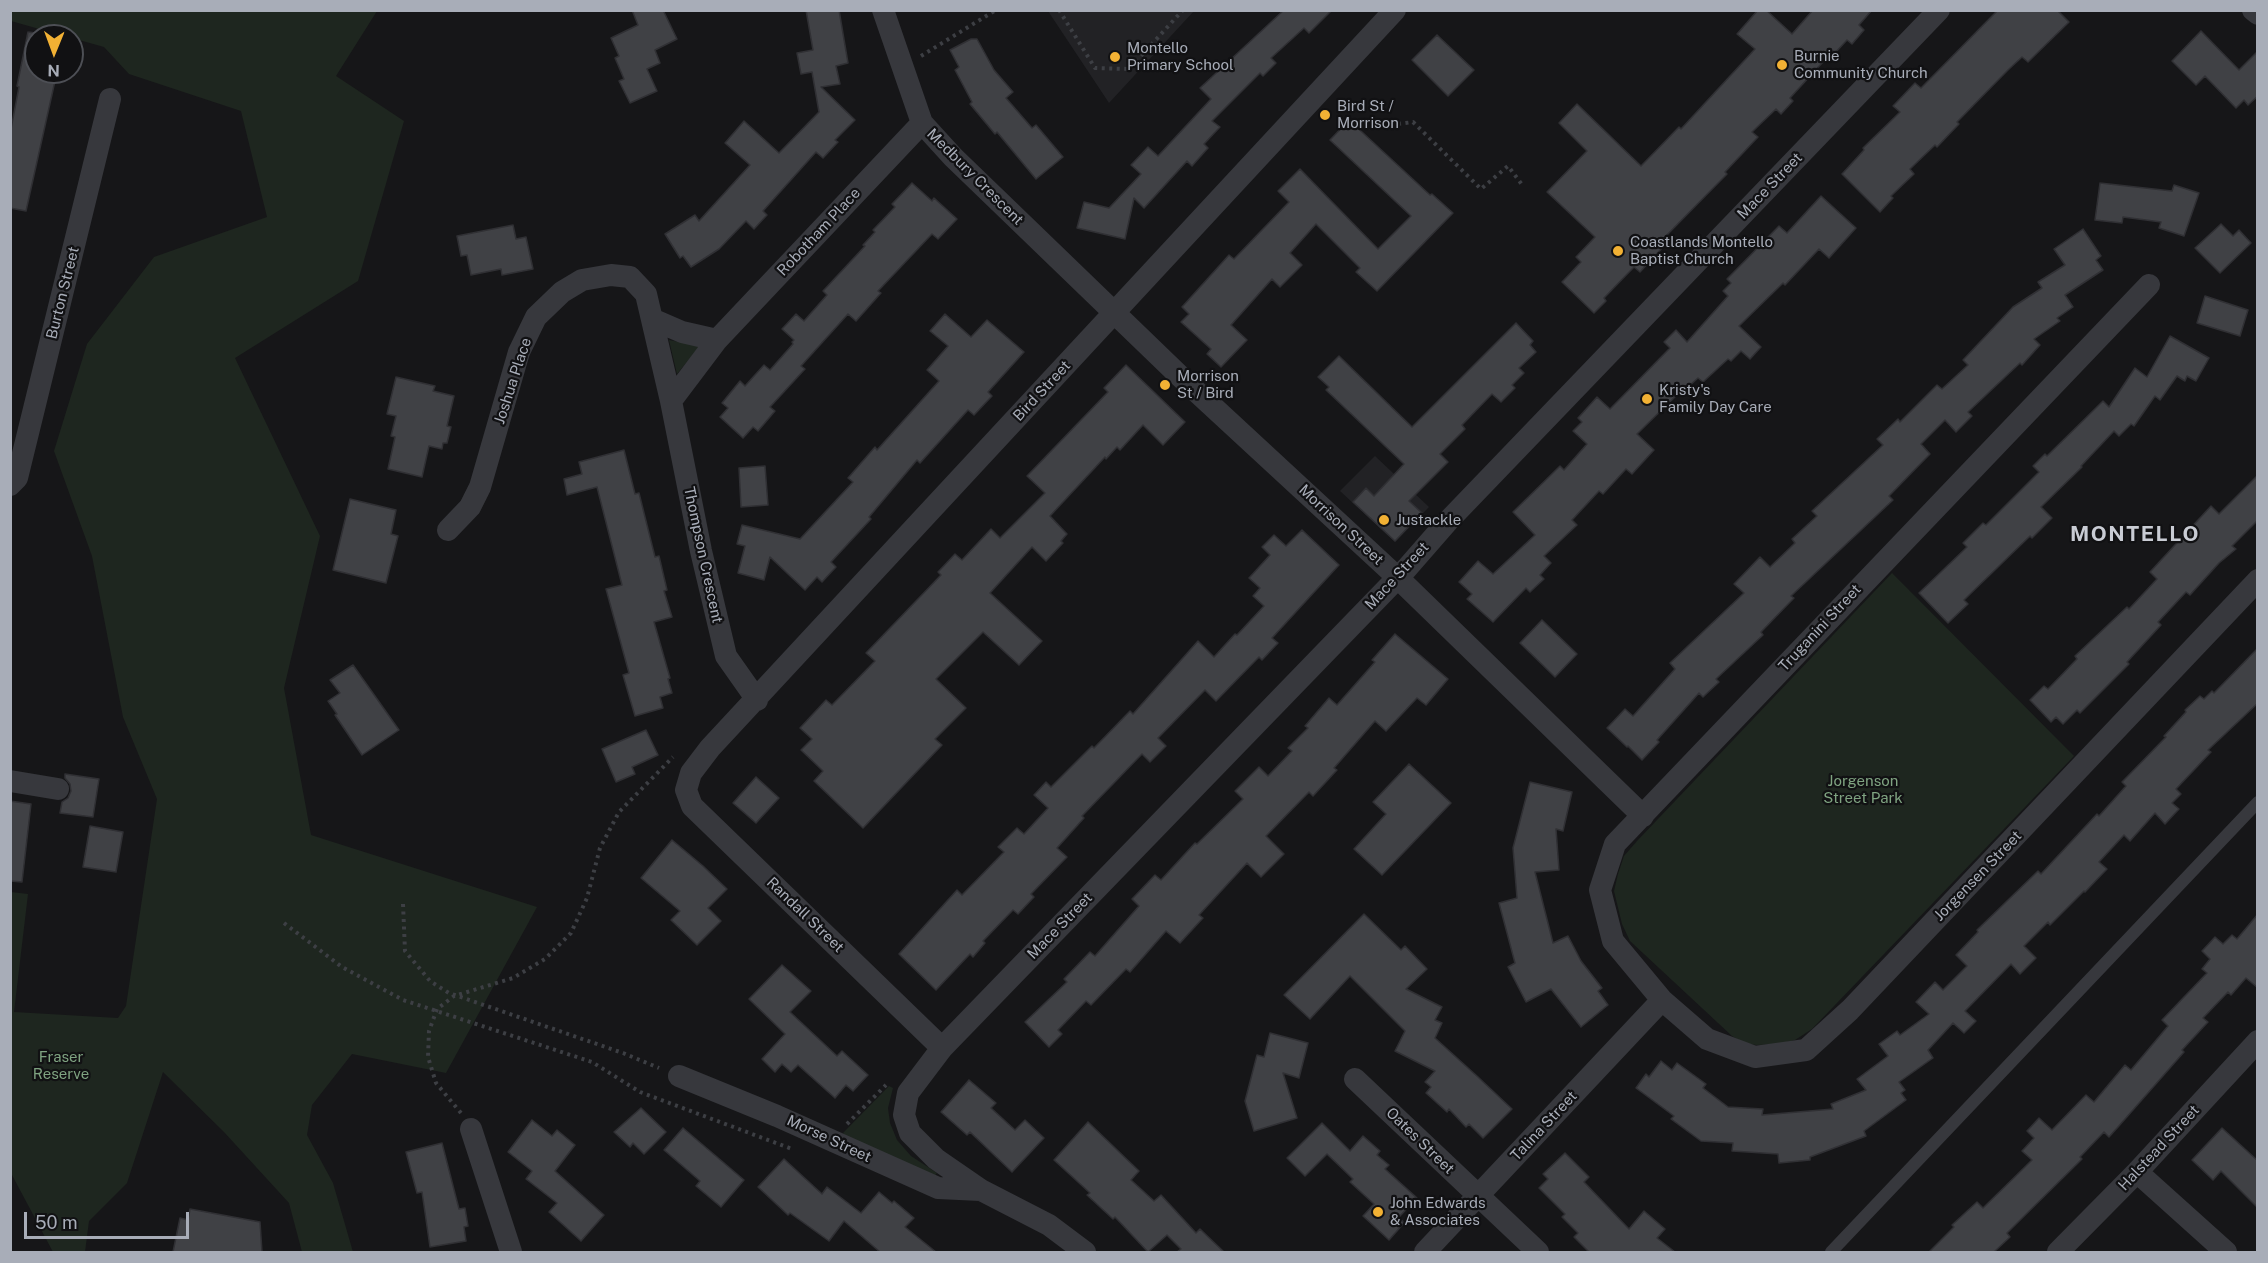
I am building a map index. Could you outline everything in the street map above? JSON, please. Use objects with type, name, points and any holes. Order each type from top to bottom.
[{"type":"street","name":"Medbury Crescent","points":[[883,10],[922,123],[953,157],[1115,312]]},
{"type":"street","name":"Bird Street","points":[[691,773],[710,748],[1395,10]]},
{"type":"street","name":"Mace Street","points":[[908,1093],[942,1048],[1397,577],[1939,10]]},
{"type":"street","points":[[2253,10],[2258,14]]},
{"type":"street","name":"Burton Street","points":[[10,485],[17,477],[110,99]]},
{"type":"street","name":"Robotham Place","points":[[671,401],[717,340],[922,123]]},
{"type":"street","name":"Joshua Place","points":[[448,530],[470,507],[480,487],[519,352],[536,317],[562,292],[582,280],[611,275],[630,277],[646,294],[671,401]]},
{"type":"street","name":"Truganini Street","points":[[1662,1000],[1613,941],[1600,890],[1615,844],[2149,285]]},
{"type":"street","name":"Morrison Street","points":[[1115,312],[1185,381],[1397,577],[1643,816]]},
{"type":"street","points":[[652,319],[682,332],[717,340]]},
{"type":"street","name":"Thompson Crescent","points":[[671,401],[701,551],[726,656],[756,700]]},
{"type":"street","name":"Jorgensen Street","points":[[1662,1000],[1707,1040],[1755,1057],[1806,1050],[1851,1010],[2258,580]]},
{"type":"street","name":"Randall Street","points":[[691,773],[686,790],[692,806],[942,1048]]},
{"type":"street","points":[[10,781],[58,789]]},
{"type":"street","name":"Talina Street","points":[[1425,1252],[1662,1000]]},
{"type":"street","name":"Halstead Street","points":[[2058,1252],[2137,1172],[2258,1041]]},
{"type":"street","name":"Morse Street","points":[[680,1076],[938,1188],[981,1190]]},
{"type":"street","name":"Oates Street","points":[[1355,1079],[1538,1252]]},
{"type":"street","name":"Morse Street","points":[[908,1093],[904,1114],[910,1133],[936,1159],[981,1190],[1050,1225],[1085,1252]]},
{"type":"street","points":[[471,1129],[511,1252]]},
{"type":"street","points":[[2137,1172],[2226,1252]]},
{"type":"lane","points":[[1831,1252],[2258,802]]},
{"type":"path","points":[[914,60],[996,10]]},
{"type":"path","points":[[1059,10],[1095,68],[1129,69],[1183,10]]},
{"type":"path","points":[[1398,124],[1413,122],[1481,189],[1508,166],[1523,186]]},
{"type":"path","points":[[471,1129],[452,1101],[436,1083],[428,1057],[429,1031],[436,1009],[454,996],[513,978],[545,958],[571,933],[587,898],[600,848],[619,812],[646,783]]},
{"type":"path","points":[[403,904],[405,951],[430,981],[454,996],[623,1053],[680,1076]]},
{"type":"path","points":[[284,923],[342,968],[403,1000],[592,1062],[640,1092]]},
{"type":"path","points":[[830,1140],[888,1083],[908,1093]]},
{"type":"shaded area","name":"Montello Primary School","points":[[1048,11],[1194,11],[1109,103]]},
{"type":"shaded area","points":[[1375,456],[1429,507],[1395,542],[1340,491]]},
{"type":"green space","name":"Fraser Reserve","points":[[10,11],[377,11],[336,76],[404,121],[358,281],[235,358],[320,536],[284,688],[311,835],[537,907],[446,1073],[352,1054],[312,1105],[307,1135],[333,1183],[353,1252],[302,1252],[289,1203],[224,1132],[163,1072],[127,1183],[89,1221],[85,1252],[53,1252],[12,1175],[10,1161],[11,892],[28,894],[14,1012],[118,1018],[126,1006],[157,799],[123,717],[92,556],[54,451],[87,344],[154,257],[267,217],[241,111],[129,74],[104,47],[84,41],[84,24],[24,25],[11,21]]},
{"type":"green space","points":[[669,340],[700,346],[677,374]]},
{"type":"green space","name":"Jorgenson Street Park","points":[[1892,573],[2074,756],[1812,1029],[1795,1040],[1780,1044],[1744,1043],[1732,1036],[1630,941],[1622,924],[1614,891],[1618,874],[1624,856],[1637,841]]},
{"type":"green space","points":[[889,1086],[893,1088],[888,1108],[890,1123],[897,1140],[911,1156],[937,1173],[933,1178],[850,1142],[843,1133]]},
{"type":"building","points":[[632,10],[663,10],[677,39],[655,50],[660,63],[647,69],[657,91],[630,103],[619,81],[624,79],[615,58],[619,56],[611,38],[638,25]]},
{"type":"building","points":[[806,10],[839,10],[848,63],[836,66],[840,84],[821,87],[855,120],[835,140],[838,142],[823,158],[816,152],[763,211],[767,215],[754,229],[746,221],[719,249],[691,267],[683,256],[680,258],[665,234],[695,215],[699,221],[750,165],[725,143],[744,121],[779,153],[819,112],[812,72],[801,74],[797,53],[813,50]]},
{"type":"building","points":[[1284,10],[1332,10],[1309,33],[1304,28],[1271,58],[1276,63],[1263,76],[1260,73],[1212,121],[1220,127],[1204,144],[1208,148],[1192,166],[1187,161],[1144,208],[1134,198],[1125,239],[1077,228],[1084,202],[1109,208],[1141,174],[1131,165],[1148,147],[1158,156],[1211,99],[1200,88]]},
{"type":"building","points":[[1758,10],[1766,10],[1792,34],[1813,10],[1872,10],[1859,25],[1864,30],[1852,44],[1847,40],[1835,53],[1833,51],[1790,98],[1793,101],[1781,114],[1776,109],[1752,132],[1758,137],[1725,172],[1727,174],[1659,243],[1663,247],[1640,272],[1634,267],[1604,298],[1606,301],[1594,313],[1562,282],[1581,262],[1576,257],[1595,237],[1547,192],[1587,151],[1559,123],[1577,104],[1641,166],[1679,127],[1681,129],[1755,49],[1737,34]]},
{"type":"building","points":[[1998,10],[2057,10],[2069,22],[2028,62],[2022,57],[2008,70],[1957,122],[1959,124],[1937,147],[1935,145],[1910,169],[1914,174],[1891,196],[1893,198],[1880,212],[1842,174],[1864,150],[1863,148],[1900,112],[1893,106],[1915,83],[1921,88]]},
{"type":"building","points":[[2201,31],[2239,70],[2258,51],[2258,96],[2248,105],[2244,100],[2236,108],[2205,76],[2196,85],[2172,61]]},
{"type":"building","points":[[1437,35],[1474,70],[1448,96],[1412,60]]},
{"type":"building","points":[[971,39],[977,39],[994,70],[1013,92],[1006,98],[1032,128],[1036,125],[1063,157],[1036,179],[970,104],[972,102],[955,70],[959,67],[950,50]]},
{"type":"building","points":[[24,52],[24,84],[54,84],[26,211],[10,208],[10,134],[19,87],[17,86]]},
{"type":"building","points":[[1349,120],[1430,195],[1432,194],[1453,213],[1377,291],[1356,272],[1360,268],[1316,224],[1290,253],[1302,265],[1280,287],[1272,279],[1231,325],[1247,340],[1221,367],[1207,354],[1211,349],[1181,322],[1189,314],[1182,307],[1229,255],[1234,259],[1289,202],[1278,191],[1300,169],[1378,249],[1411,216],[1330,140]]},
{"type":"building","points":[[912,183],[932,201],[934,198],[957,219],[938,239],[932,234],[878,291],[881,293],[856,321],[848,314],[801,366],[805,369],[770,407],[775,411],[758,431],[753,427],[743,438],[720,417],[728,408],[722,403],[740,381],[745,386],[764,365],[770,370],[793,344],[794,340],[782,329],[796,314],[804,321],[827,295],[823,291],[865,246],[863,245],[875,232],[873,230],[895,207],[892,204]]},
{"type":"building","points":[[2100,183],[2172,191],[2174,185],[2199,193],[2184,236],[2159,228],[2161,222],[2123,217],[2122,223],[2095,220]]},
{"type":"building","points":[[1821,196],[1856,228],[1829,258],[1819,249],[1785,285],[1783,283],[1739,326],[1761,347],[1750,359],[1741,351],[1731,361],[1728,359],[1703,382],[1698,378],[1637,434],[1654,450],[1632,474],[1626,469],[1603,494],[1599,491],[1572,520],[1577,525],[1544,556],[1551,563],[1540,575],[1544,579],[1530,592],[1526,588],[1493,622],[1467,599],[1472,594],[1459,582],[1478,561],[1493,574],[1535,535],[1513,512],[1560,466],[1564,470],[1587,444],[1573,431],[1582,422],[1578,418],[1597,397],[1610,409],[1670,348],[1664,342],[1676,330],[1687,342],[1728,296],[1723,291],[1731,283],[1727,279],[1779,226],[1787,233]]},
{"type":"building","points":[[2221,224],[2233,236],[2239,230],[2251,243],[2220,273],[2195,248]]},
{"type":"building","points":[[513,225],[516,239],[526,237],[533,269],[502,275],[501,269],[471,275],[467,255],[461,256],[457,236]]},
{"type":"building","points":[[2083,229],[2101,256],[2096,260],[2103,270],[2065,295],[2073,307],[2057,318],[2060,321],[2034,339],[2040,345],[2022,365],[2020,363],[1968,412],[1972,416],[1956,432],[1945,420],[1921,444],[1930,454],[1889,496],[1893,500],[1791,596],[1794,598],[1761,632],[1763,635],[1716,679],[1719,682],[1703,697],[1699,693],[1642,760],[1607,728],[1625,709],[1633,716],[1675,669],[1670,663],[1744,593],[1734,584],[1760,557],[1770,567],[1795,543],[1792,539],[1817,516],[1812,511],[1883,445],[1877,439],[1898,419],[1900,422],[1937,385],[1942,389],[1968,365],[1963,360],[2013,307],[2042,288],[2038,282],[2065,265],[2054,249]]},
{"type":"building","points":[[2205,296],[2248,310],[2240,336],[2197,323]]},
{"type":"building","points":[[945,314],[971,337],[987,320],[1024,352],[988,392],[992,396],[974,415],[968,410],[920,463],[917,460],[869,517],[871,519],[831,562],[836,567],[822,582],[817,577],[805,590],[770,557],[764,580],[738,573],[745,546],[737,544],[742,525],[800,539],[853,482],[848,478],[875,447],[877,450],[939,381],[927,370],[948,346],[930,331]]},
{"type":"building","points":[[1516,323],[1533,341],[1530,345],[1536,352],[1519,368],[1524,373],[1512,385],[1515,388],[1501,402],[1492,394],[1462,425],[1465,429],[1440,454],[1448,462],[1409,501],[1422,513],[1395,541],[1353,502],[1366,488],[1374,496],[1404,464],[1326,390],[1329,387],[1318,377],[1339,356],[1412,427]]},
{"type":"building","points":[[2170,336],[2209,358],[2196,381],[2187,376],[2185,381],[2177,376],[2160,400],[2155,396],[2134,426],[2131,424],[2119,436],[2114,431],[2082,467],[2041,507],[2052,518],[2032,538],[2030,536],[1964,600],[1968,604],[1948,623],[1919,593],[1967,547],[1963,543],[1983,523],[1986,525],[2039,472],[2033,466],[2045,454],[2047,456],[2103,401],[2109,407],[2135,368],[2147,377]]},
{"type":"building","points":[[1126,365],[1185,422],[1163,445],[1143,425],[1120,450],[1117,447],[1106,459],[1105,457],[1050,516],[1067,534],[1061,541],[1063,543],[1046,561],[1032,547],[990,593],[1042,641],[1019,665],[983,632],[936,679],[966,708],[935,739],[942,745],[863,828],[814,781],[823,771],[801,750],[812,739],[800,728],[826,700],[832,705],[875,661],[866,653],[941,575],[938,572],[955,554],[962,560],[991,529],[1000,538],[1045,493],[1027,476],[1108,392],[1104,388]]},
{"type":"building","points":[[396,377],[435,386],[433,391],[454,396],[447,426],[451,427],[447,443],[443,443],[442,449],[429,446],[422,477],[388,469],[395,437],[391,436],[396,416],[387,414]]},
{"type":"building","points":[[624,450],[635,494],[639,493],[655,557],[659,556],[667,590],[664,591],[672,617],[654,622],[672,693],[660,697],[663,708],[635,716],[623,675],[629,673],[606,589],[622,585],[597,487],[567,495],[564,479],[582,474],[579,462]]},
{"type":"building","points":[[765,466],[768,505],[741,507],[739,468]]},
{"type":"building","points":[[2258,475],[2258,520],[2232,546],[2236,549],[2219,563],[2190,595],[2186,592],[2158,622],[2161,625],[2127,662],[2129,664],[2080,713],[2077,710],[2063,724],[2056,717],[2051,722],[2030,700],[2044,686],[2048,689],[2077,659],[2075,656],[2127,607],[2129,609],[2157,579],[2150,572],[2211,506],[2219,514]]},
{"type":"building","points":[[350,499],[396,510],[391,534],[398,536],[386,583],[333,570]]},
{"type":"building","points":[[1302,530],[1339,565],[1272,638],[1278,643],[1262,660],[1259,657],[1216,701],[1205,690],[1158,738],[1166,746],[1150,762],[1142,754],[1082,816],[1084,818],[1057,848],[1067,857],[1031,894],[1034,897],[1018,914],[1013,910],[983,941],[985,943],[973,957],[970,954],[936,990],[899,954],[957,890],[962,895],[1004,852],[998,847],[1017,828],[1024,834],[1048,808],[1034,795],[1046,782],[1051,787],[1130,711],[1133,714],[1198,641],[1214,657],[1235,634],[1237,635],[1264,606],[1253,596],[1260,588],[1249,578],[1270,555],[1262,547],[1274,535],[1286,546]]},
{"type":"building","points":[[1542,620],[1577,654],[1555,677],[1520,643]]},
{"type":"building","points":[[1395,634],[1448,679],[1426,705],[1417,698],[1386,731],[1375,721],[1334,768],[1337,770],[1313,796],[1309,792],[1266,836],[1284,854],[1261,877],[1247,863],[1199,915],[1203,918],[1180,943],[1166,931],[1130,972],[1126,969],[1091,1005],[1086,1001],[1058,1030],[1062,1034],[1049,1047],[1025,1022],[1067,982],[1064,979],[1090,952],[1095,956],[1139,906],[1132,899],[1155,875],[1161,880],[1195,843],[1197,844],[1243,799],[1235,791],[1259,767],[1268,776],[1292,751],[1288,748],[1308,728],[1305,726],[1329,698],[1337,705],[1375,662],[1372,660]]},
{"type":"building","points":[[2258,648],[2258,703],[2208,750],[2211,752],[2176,789],[2181,794],[2172,803],[2179,809],[2165,824],[2155,813],[2130,841],[2124,835],[2099,862],[2107,869],[2050,925],[2048,922],[2024,946],[2036,958],[2020,974],[2011,964],[1965,1011],[1976,1021],[1964,1033],[1953,1023],[1928,1050],[1933,1058],[1899,1082],[1905,1090],[1901,1093],[1906,1100],[1864,1131],[1866,1136],[1810,1157],[1810,1160],[1779,1163],[1778,1154],[1732,1151],[1733,1143],[1701,1141],[1671,1119],[1674,1116],[1636,1088],[1646,1074],[1649,1077],[1661,1061],[1672,1070],[1677,1063],[1706,1084],[1703,1088],[1728,1107],[1763,1109],[1762,1115],[1833,1109],[1831,1104],[1866,1090],[1857,1079],[1888,1056],[1879,1044],[1897,1031],[1900,1035],[1929,1014],[1916,1002],[1935,982],[1943,990],[1967,966],[1956,955],[1978,932],[1977,930],[2038,871],[2041,874],[2097,814],[2099,816],[2126,786],[2122,782],[2166,737],[2164,736],[2186,712],[2185,710],[2200,696],[2204,699],[2212,691],[2214,693]]},
{"type":"building","points":[[353,665],[399,730],[362,755],[328,701],[340,693],[330,680]]},
{"type":"building","points":[[646,730],[658,755],[632,767],[635,774],[616,782],[602,749]]},
{"type":"building","points":[[1409,764],[1451,803],[1382,875],[1354,849],[1386,814],[1373,802]]},
{"type":"building","points":[[65,774],[99,779],[93,817],[60,813],[62,802],[68,798],[71,791]]},
{"type":"building","points":[[756,777],[779,798],[756,823],[733,803]]},
{"type":"building","points":[[1530,782],[1572,792],[1563,831],[1556,829],[1559,870],[1535,872],[1553,943],[1568,936],[1581,961],[1602,988],[1598,991],[1608,1005],[1581,1027],[1551,989],[1526,1002],[1508,967],[1515,963],[1499,903],[1517,898],[1513,848]]},
{"type":"building","points":[[10,801],[31,804],[22,882],[10,881]]},
{"type":"building","points":[[90,826],[123,832],[116,872],[83,867]]},
{"type":"building","points":[[672,840],[727,889],[708,908],[721,921],[697,945],[671,920],[680,911],[641,878]]},
{"type":"building","points":[[1364,914],[1401,950],[1405,946],[1427,969],[1406,989],[1442,1007],[1435,1020],[1442,1023],[1435,1038],[1512,1109],[1483,1138],[1469,1124],[1466,1127],[1449,1109],[1447,1112],[1426,1093],[1431,1087],[1425,1082],[1435,1071],[1395,1051],[1405,1031],[1350,976],[1310,1019],[1284,995]]},
{"type":"building","points":[[2258,914],[2258,988],[2246,978],[2231,995],[2228,992],[2203,1018],[2208,1022],[2182,1050],[2184,1052],[2109,1137],[2104,1132],[2080,1157],[2082,1159],[2007,1233],[2010,1237],[1994,1252],[1929,1252],[1954,1227],[1952,1225],[1977,1202],[1983,1208],[2032,1160],[2022,1151],[2034,1138],[2027,1131],[2039,1118],[2052,1130],[2086,1095],[2094,1102],[2125,1065],[2131,1070],[2168,1026],[2162,1020],[2207,973],[2202,969],[2210,959],[2202,951],[2215,937],[2223,944],[2232,935],[2237,939]]},
{"type":"building","points":[[782,965],[811,991],[790,1012],[837,1056],[842,1051],[868,1075],[853,1091],[846,1085],[835,1098],[798,1065],[791,1072],[782,1064],[775,1072],[762,1059],[785,1034],[749,999]]},
{"type":"building","points":[[1270,1033],[1308,1043],[1299,1078],[1283,1073],[1297,1118],[1254,1131],[1245,1101],[1257,1055],[1264,1057]]},
{"type":"building","points":[[969,1080],[996,1103],[991,1108],[1015,1130],[1025,1120],[1044,1138],[1012,1172],[970,1132],[967,1135],[941,1112]]},
{"type":"building","points":[[641,1108],[666,1132],[644,1154],[633,1143],[630,1147],[614,1132]]},
{"type":"building","points":[[532,1120],[552,1136],[557,1130],[575,1145],[555,1171],[604,1215],[581,1241],[549,1212],[557,1203],[526,1179],[532,1171],[508,1152]]},
{"type":"building","points":[[1088,1122],[1139,1171],[1131,1180],[1154,1201],[1161,1195],[1196,1233],[1200,1229],[1224,1252],[1177,1252],[1181,1249],[1167,1235],[1148,1252],[1115,1217],[1113,1219],[1087,1195],[1090,1193],[1054,1160]]},
{"type":"building","points":[[1322,1123],[1350,1151],[1363,1136],[1380,1151],[1377,1155],[1389,1165],[1385,1169],[1417,1198],[1399,1217],[1404,1223],[1389,1240],[1363,1216],[1374,1204],[1350,1182],[1353,1179],[1327,1154],[1305,1176],[1287,1158]]},
{"type":"building","points":[[683,1128],[744,1180],[721,1207],[696,1186],[700,1181],[664,1150]]},
{"type":"building","points":[[2222,1128],[2258,1161],[2258,1208],[2221,1171],[2213,1180],[2192,1160]]},
{"type":"building","points":[[442,1143],[459,1209],[465,1208],[468,1226],[464,1227],[466,1241],[430,1247],[422,1192],[417,1193],[406,1152]]},
{"type":"building","points":[[1565,1153],[1589,1177],[1584,1182],[1629,1229],[1644,1211],[1665,1229],[1657,1238],[1675,1252],[1589,1252],[1574,1237],[1578,1233],[1562,1217],[1565,1214],[1539,1188],[1548,1179],[1543,1174]]},
{"type":"building","points":[[784,1159],[822,1194],[827,1187],[861,1213],[879,1192],[892,1203],[894,1201],[914,1218],[905,1227],[936,1252],[880,1252],[844,1221],[829,1241],[790,1213],[788,1215],[758,1187]]},
{"type":"building","points":[[190,1209],[260,1222],[262,1252],[173,1252],[180,1218],[188,1220]]},
{"type":"place","name":"Montello Primary School","points":[[1115,57]]},
{"type":"place","name":"Burnie Community Church","points":[[1782,65]]},
{"type":"place","name":"Bird St / Morrison","points":[[1325,115]]},
{"type":"place","name":"Coastlands Montello Baptist Church","points":[[1618,251]]},
{"type":"place","name":"Morrison St / Bird","points":[[1165,385]]},
{"type":"place","name":"Kristy's Family Day Care","points":[[1647,399]]},
{"type":"place","name":"Justackle","points":[[1384,520]]},
{"type":"place","name":"John Edwards & Associates","points":[[1378,1212]]},
{"type":"district","name":"MONTELLO","points":[[2135,535]]}]
